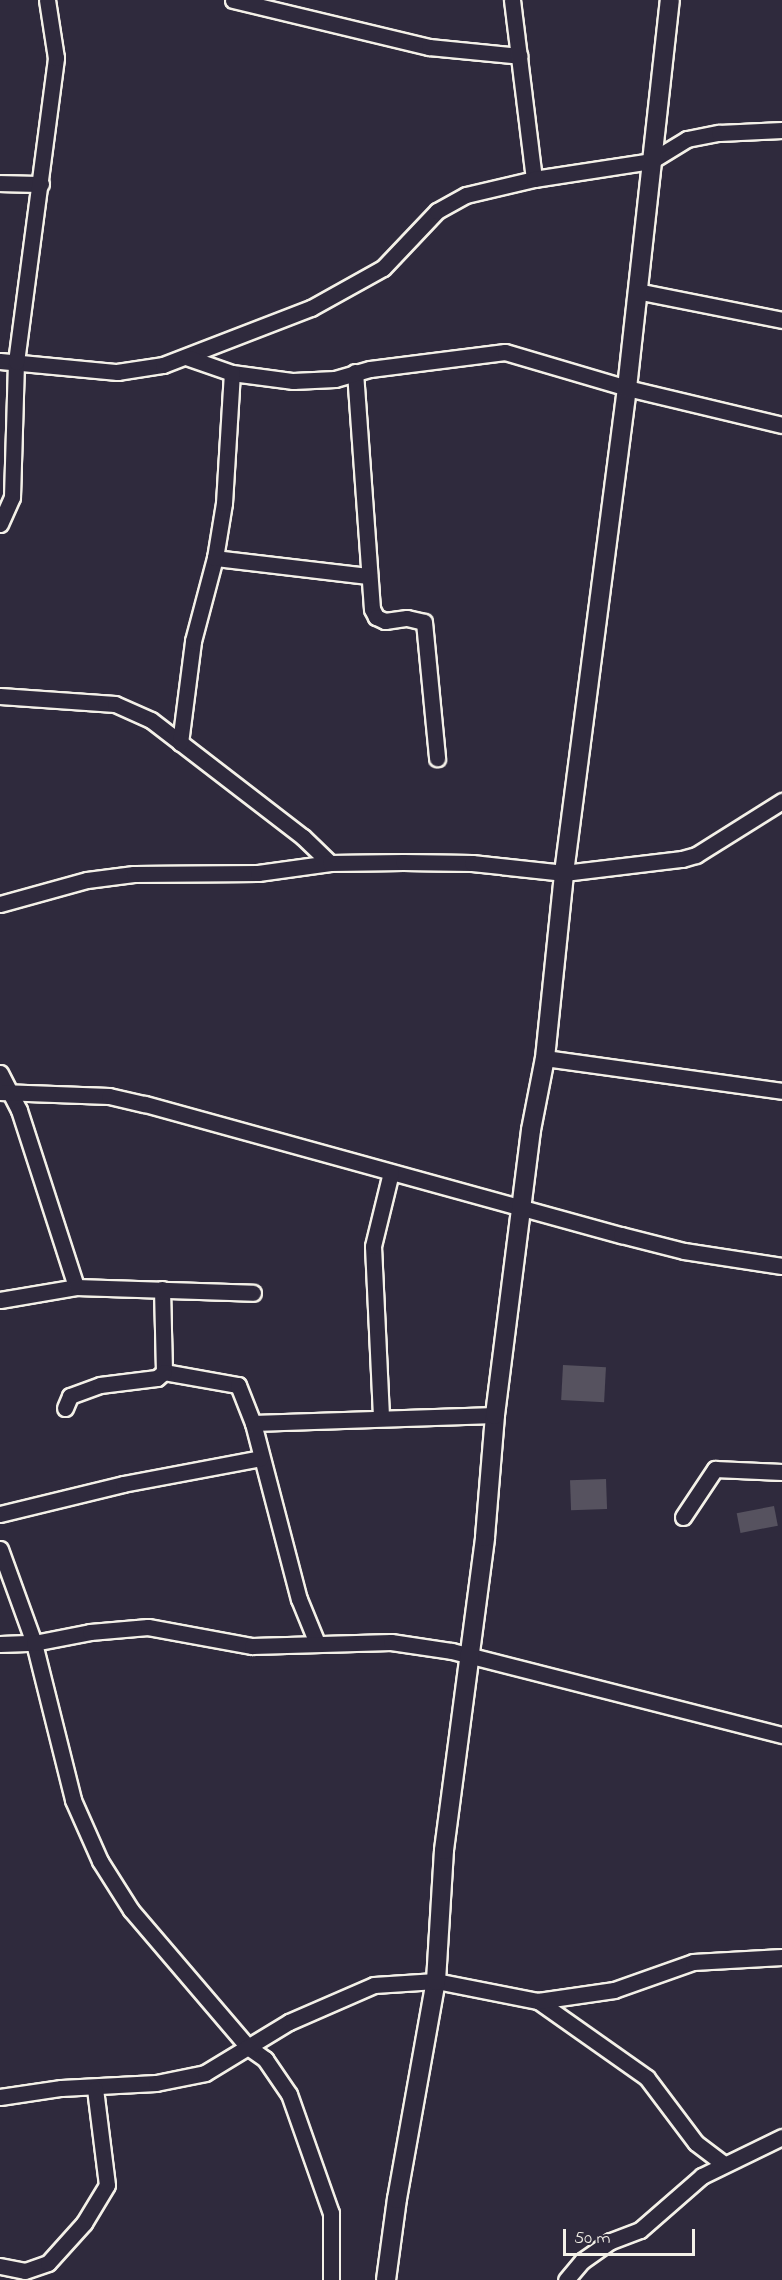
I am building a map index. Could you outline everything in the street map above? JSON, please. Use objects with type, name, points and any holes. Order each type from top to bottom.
[{"type":"street","points":[[0,525],[12,497],[16,362],[56,58],[46,0]]},
{"type":"street","points":[[233,0],[429,47],[520,57]]},
{"type":"street","points":[[512,0],[534,179]]},
{"type":"street","points":[[386,2280],[397,2199],[436,1981],[444,1850],[467,1656],[485,1537],[495,1415],[521,1207],[545,1058],[564,873],[627,388],[670,0]]},
{"type":"street","points":[[0,361],[117,372],[186,357],[311,308],[383,268],[437,210],[466,195],[534,179],[651,161],[687,139],[719,133],[782,130]]},
{"type":"street","points":[[0,183],[41,184]]},
{"type":"street","points":[[637,291],[782,320]]},
{"type":"street","points":[[186,357],[232,373],[292,381],[335,379],[355,372],[505,352],[627,388],[782,425]]},
{"type":"street","points":[[355,372],[369,576],[376,617],[424,622],[437,758]]},
{"type":"street","points":[[180,743],[193,641],[215,558],[224,503],[232,373]]},
{"type":"street","points":[[215,558],[369,576]]},
{"type":"street","points":[[0,696],[115,704],[151,720],[303,837],[330,863]]},
{"type":"street","points":[[0,904],[87,879],[189,872],[293,871],[330,863],[472,863],[564,873],[696,855],[782,801]]},
{"type":"street","points":[[545,1058],[782,1090]]},
{"type":"street","points":[[0,1073],[4,1092],[19,1110],[76,1287]]},
{"type":"street","points":[[4,1092],[109,1096],[684,1251],[782,1266]]},
{"type":"street","points":[[381,1416],[373,1246],[391,1172]]},
{"type":"street","points":[[0,1300],[76,1287],[254,1293]]},
{"type":"street","points":[[162,1289],[164,1372]]},
{"type":"street","points":[[65,1408],[70,1396],[100,1385],[157,1378],[164,1372],[233,1381],[254,1423],[261,1458],[299,1599],[317,1643]]},
{"type":"street","points":[[254,1423],[381,1416],[495,1415]]},
{"type":"street","points":[[0,1514],[123,1484],[261,1458]]},
{"type":"street","points":[[683,1517],[715,1469],[782,1472]]},
{"type":"street","points":[[0,1549],[34,1643],[73,1800],[100,1861],[130,1910],[248,2047],[265,2058],[282,2080],[331,2213],[331,2280]]},
{"type":"street","points":[[2,1642],[34,1643],[90,1632],[148,1627],[241,1645],[391,1642],[467,1656],[782,1735]]},
{"type":"street","points":[[0,2097],[61,2088],[95,2089],[205,2073],[289,2022],[350,1992],[374,1985],[436,1981],[538,2001],[614,1990],[693,1962],[782,1957]]},
{"type":"street","points":[[538,2001],[647,2078],[696,2143],[723,2163]]},
{"type":"street","points":[[0,2266],[25,2271],[48,2263],[84,2223],[107,2186],[95,2089]]},
{"type":"street","points":[[566,2280],[582,2261],[611,2241],[640,2230],[723,2163],[782,2137]]},
{"type":"building","points":[[563,1365],[606,1367],[604,1402],[561,1400]]},
{"type":"building","points":[[606,1479],[607,1509],[571,1510],[570,1480]]},
{"type":"building","points":[[774,1506],[778,1526],[741,1533],[737,1513]]}]
